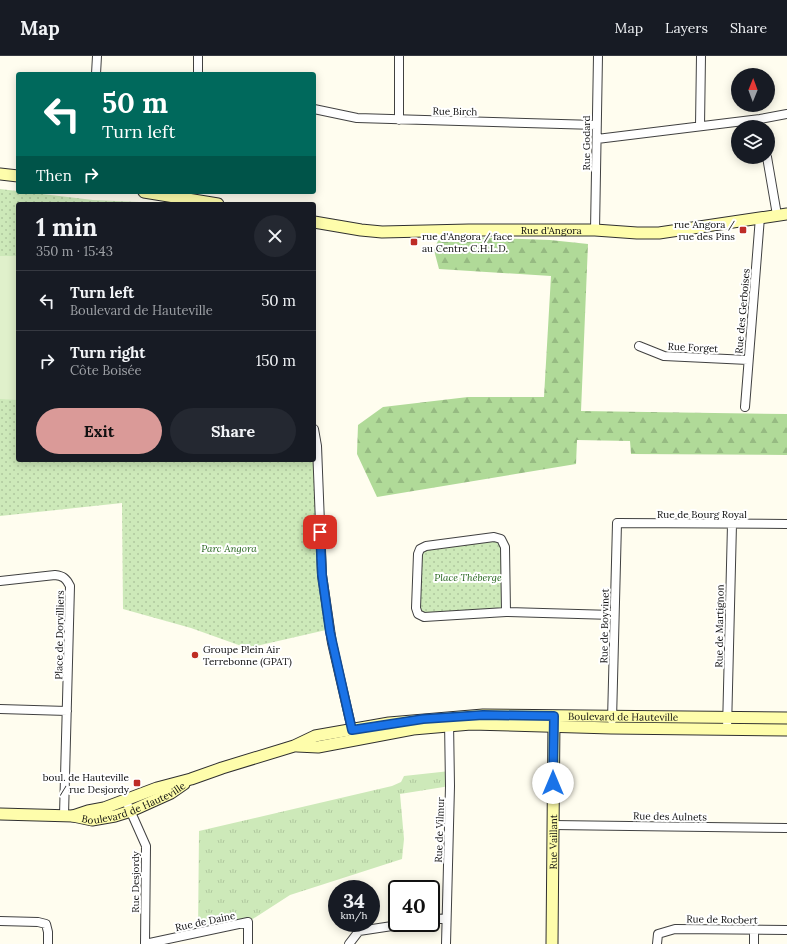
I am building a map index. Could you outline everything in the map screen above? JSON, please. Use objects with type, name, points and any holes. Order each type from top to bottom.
[{"type":"street","points":[[96,72],[97,56]]},
{"type":"street","points":[[198,56],[198,72]]},
{"type":"street","points":[[399,56],[399,120]]},
{"type":"street","name":"Rue Godard","points":[[595,230],[598,56]]},
{"type":"street","points":[[700,126],[701,56]]},
{"type":"street","name":"Rue Birch","points":[[316,109],[357,118],[596,125]]},
{"type":"street","points":[[770,120],[787,114]]},
{"type":"street","points":[[597,139],[700,126],[731,124]]},
{"type":"street","points":[[769,164],[782,214]]},
{"type":"street","points":[[0,174],[16,176]]},
{"type":"street","points":[[168,194],[193,196],[212,202]]},
{"type":"street","name":"Rue d'Angora","points":[[316,222],[382,232],[595,230],[660,233],[782,214]]},
{"type":"street","name":"Rue des Gerboises","points":[[745,407],[760,217]]},
{"type":"street","name":"Rue Forget","points":[[639,346],[664,356],[748,360]]},
{"type":"street","points":[[316,440],[322,575],[330,632],[353,735]]},
{"type":"street","name":"Rue de Bourg Royal","points":[[617,523],[787,524]]},
{"type":"street","name":"Rue de Boyvinet","points":[[611,728],[617,523]]},
{"type":"street","name":"Rue de Martignon","points":[[727,729],[732,524]]},
{"type":"street","points":[[506,612],[505,547],[501,538],[494,537],[426,546],[420,549],[418,554],[416,608],[418,614],[424,616],[506,612],[614,615]]},
{"type":"street","name":"Place de Dorvilliers","points":[[0,581],[55,575],[62,576],[67,579],[70,586],[67,711],[68,816]]},
{"type":"street","points":[[0,709],[67,711]]},
{"type":"street","name":"Boulevard de Hauteville","points":[[68,816],[104,808],[126,801],[157,788],[191,779],[294,746],[318,747],[353,735],[414,729],[449,721],[471,724],[612,717],[787,718]]},
{"type":"street","name":"Rue de Vilmur","points":[[446,944],[450,786],[449,721]]},
{"type":"street","name":"Boulevard de Hauteville","points":[[554,721],[611,728],[787,730]]},
{"type":"street","name":"Rue Vaillant","points":[[552,944],[554,721]]},
{"type":"street","name":"Boulevard de Hauteville","points":[[0,814],[68,816],[92,820],[115,816],[131,811],[171,793],[191,779]]},
{"type":"street","name":"Rue Desjordy","points":[[126,801],[146,846],[145,944]]},
{"type":"street","name":"Rue des Aulnets","points":[[553,825],[787,828]]},
{"type":"street","points":[[440,919],[446,918]]},
{"type":"street","points":[[0,921],[38,922],[46,924],[48,944]]},
{"type":"street","name":"Rue de Daine","points":[[145,944],[248,922],[248,944]]},
{"type":"street","points":[[348,944],[359,931],[388,927]]},
{"type":"street","name":"Rue de Rocbert","points":[[657,944],[658,934],[675,929],[787,930]]},
{"type":"street","points":[[754,930],[754,944]]},
{"type":"green space","name":"Parc Angora","points":[[0,189],[16,191],[16,194],[42,194],[93,200],[139,202],[16,202],[16,462],[314,462],[317,566],[326,630],[247,648],[191,628],[123,609],[122,503],[0,516]]},
{"type":"green space","points":[[440,236],[550,240],[588,244],[581,411],[787,414],[787,455],[631,454],[630,441],[577,440],[576,464],[377,497],[357,454],[358,425],[383,407],[468,397],[544,397],[551,276],[439,269],[434,250]]},
{"type":"green space","points":[[0,256],[16,256],[16,400],[0,399]]},
{"type":"green space","name":"Place Théberge","points":[[501,539],[506,612],[418,614],[420,549]]},
{"type":"green space","points":[[450,771],[450,786],[400,794],[404,839],[402,859],[337,880],[328,880],[328,883],[290,895],[248,922],[198,933],[199,831],[392,786],[401,782],[404,776]]},
{"type":"place","name":"rue Angora / rue des Pins","points":[[743,230]]},
{"type":"place","name":"rue d'Angora / face au Centre C.H.L.D.","points":[[414,242]]},
{"type":"place","name":"Groupe Plein Air Terrebonne (GPAT)","points":[[195,655]]},
{"type":"place","name":"boul. de Hauteville / rue Desjordy","points":[[137,783]]},
{"type":"route","points":[[320,532],[322,575],[330,632],[352,730],[389,723],[449,717],[483,715],[554,716],[553,783]]}]
